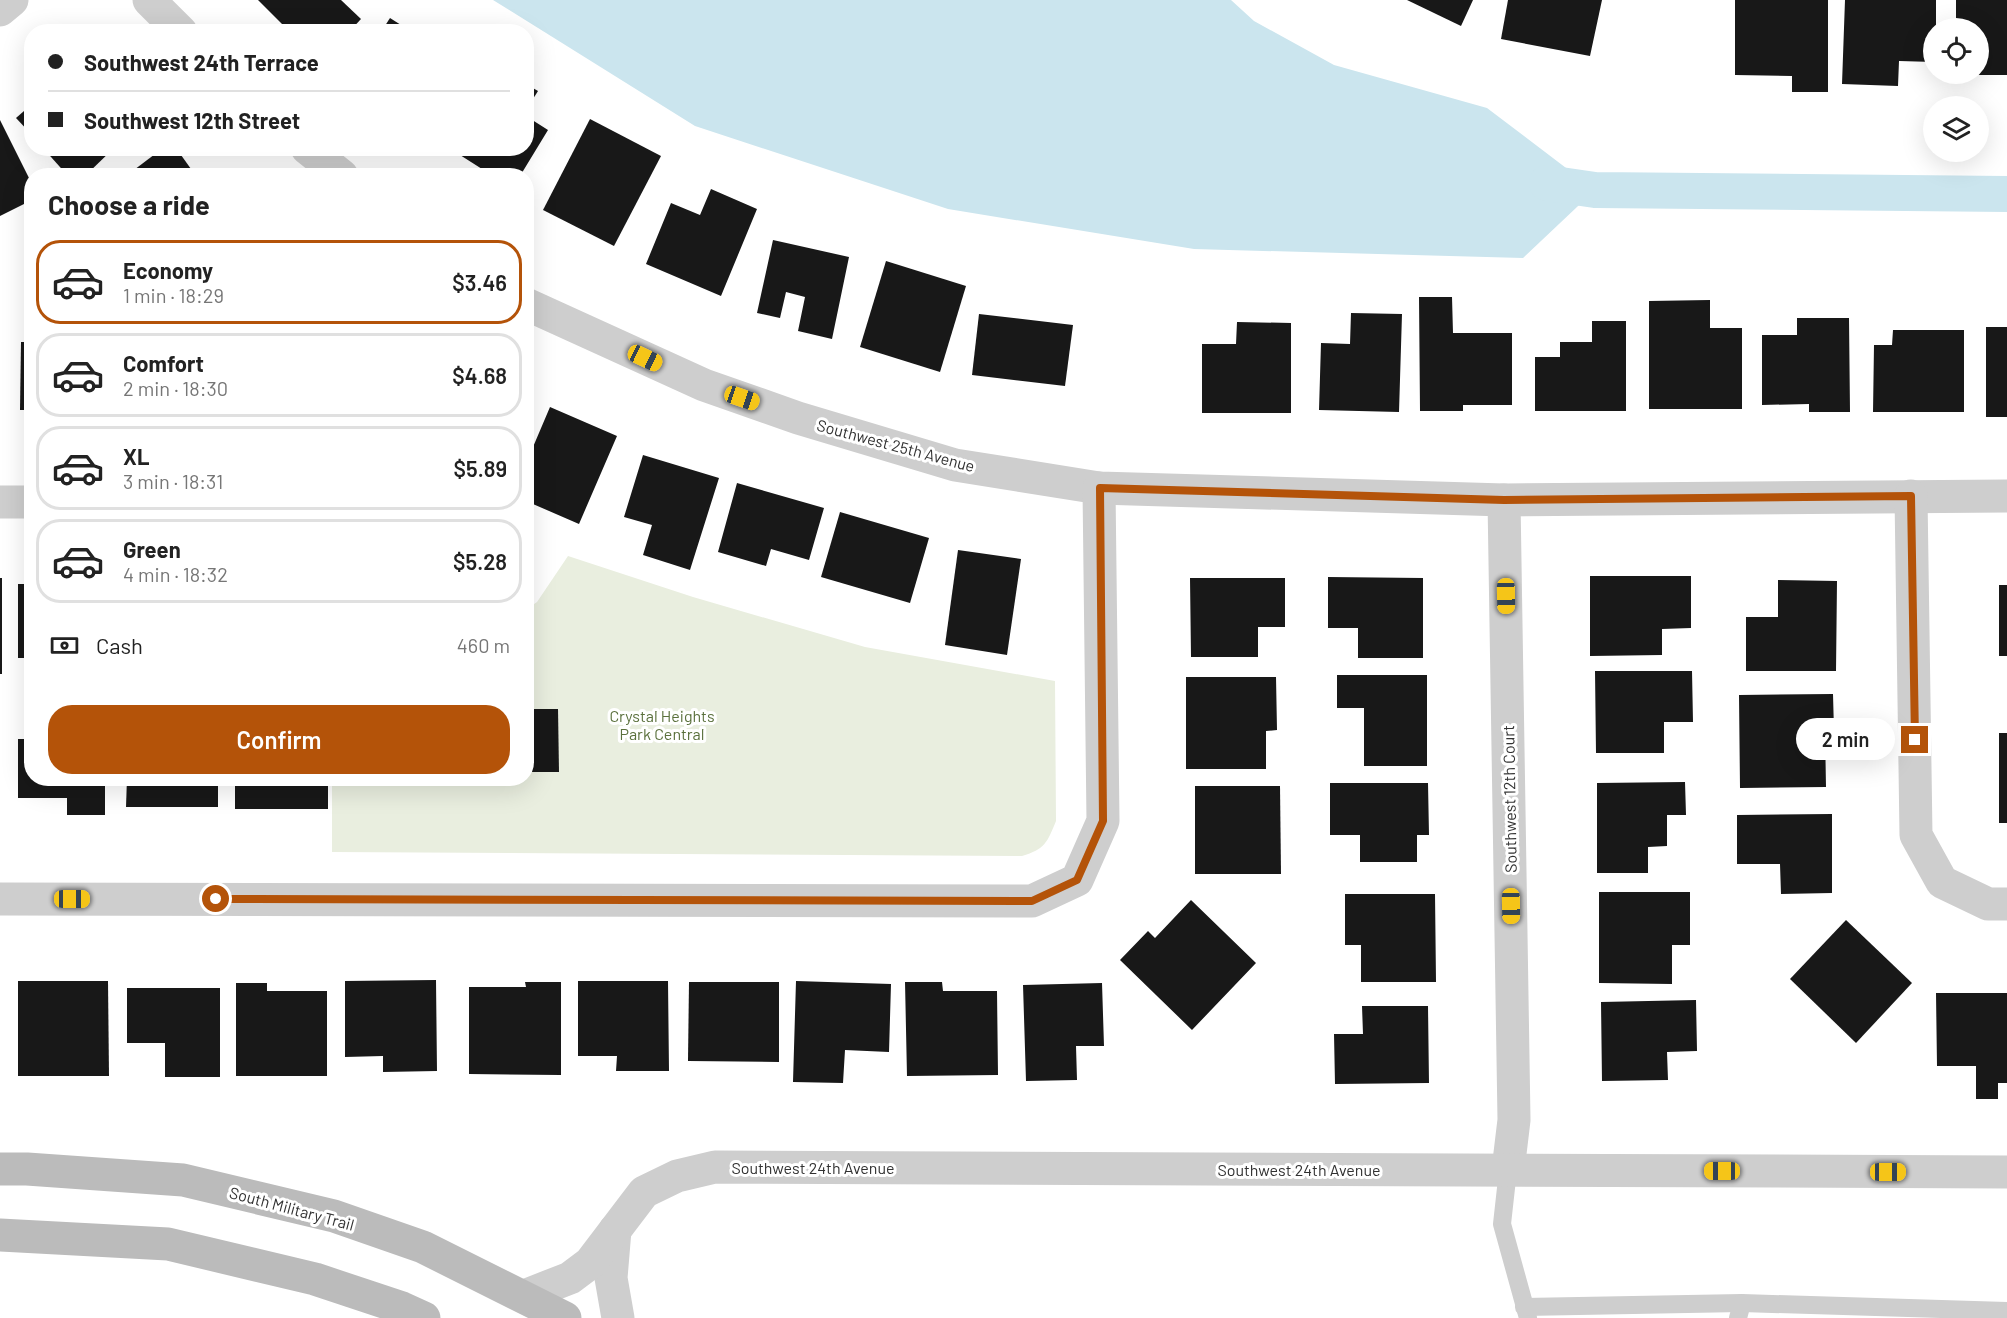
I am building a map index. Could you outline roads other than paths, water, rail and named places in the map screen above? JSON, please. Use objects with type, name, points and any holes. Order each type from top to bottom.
[{"type":"street","points":[[0,10],[12,0]]},
{"type":"street","points":[[149,0],[173,24]]},
{"type":"street","points":[[317,156],[332,168]]},
{"type":"street","name":"Southwest 25th Avenue","points":[[534,308],[704,385],[798,418],[955,465],[1100,488],[1504,500],[2007,496]]},
{"type":"street","points":[[0,899],[1032,901],[1077,880],[1103,821],[1100,488]]},
{"type":"street","points":[[1911,496],[1916,835],[1942,882],[1988,904],[2007,904]]},
{"type":"street","name":"Southwest 12th Court","points":[[1504,500],[1514,1120],[1508,1170]]},
{"type":"street","points":[[0,502],[24,502]]},
{"type":"street","name":"Southwest 24th Avenue","points":[[524,1296],[570,1278],[590,1263],[644,1192],[677,1176],[715,1167],[2007,1172]]},
{"type":"street","name":"South Military Trail","points":[[0,1169],[183,1180],[322,1214],[423,1246],[565,1318]]},
{"type":"street","points":[[615,1230],[611,1278],[618,1318]]},
{"type":"street","points":[[0,1235],[168,1244],[315,1279],[402,1308],[424,1318]]},
{"type":"lane","points":[[1508,1170],[1502,1224],[1526,1312],[2007,1311]]},
{"type":"water","points":[[493,0],[1231,0],[1254,21],[1334,65],[1487,108],[1595,190],[1523,258],[1194,249],[948,209],[695,126]]},
{"type":"waterway","points":[[1547,183],[1595,190],[2007,194]]},
{"type":"park label","name":"Crystal Heights Park Central","points":[[662,724]]}]
